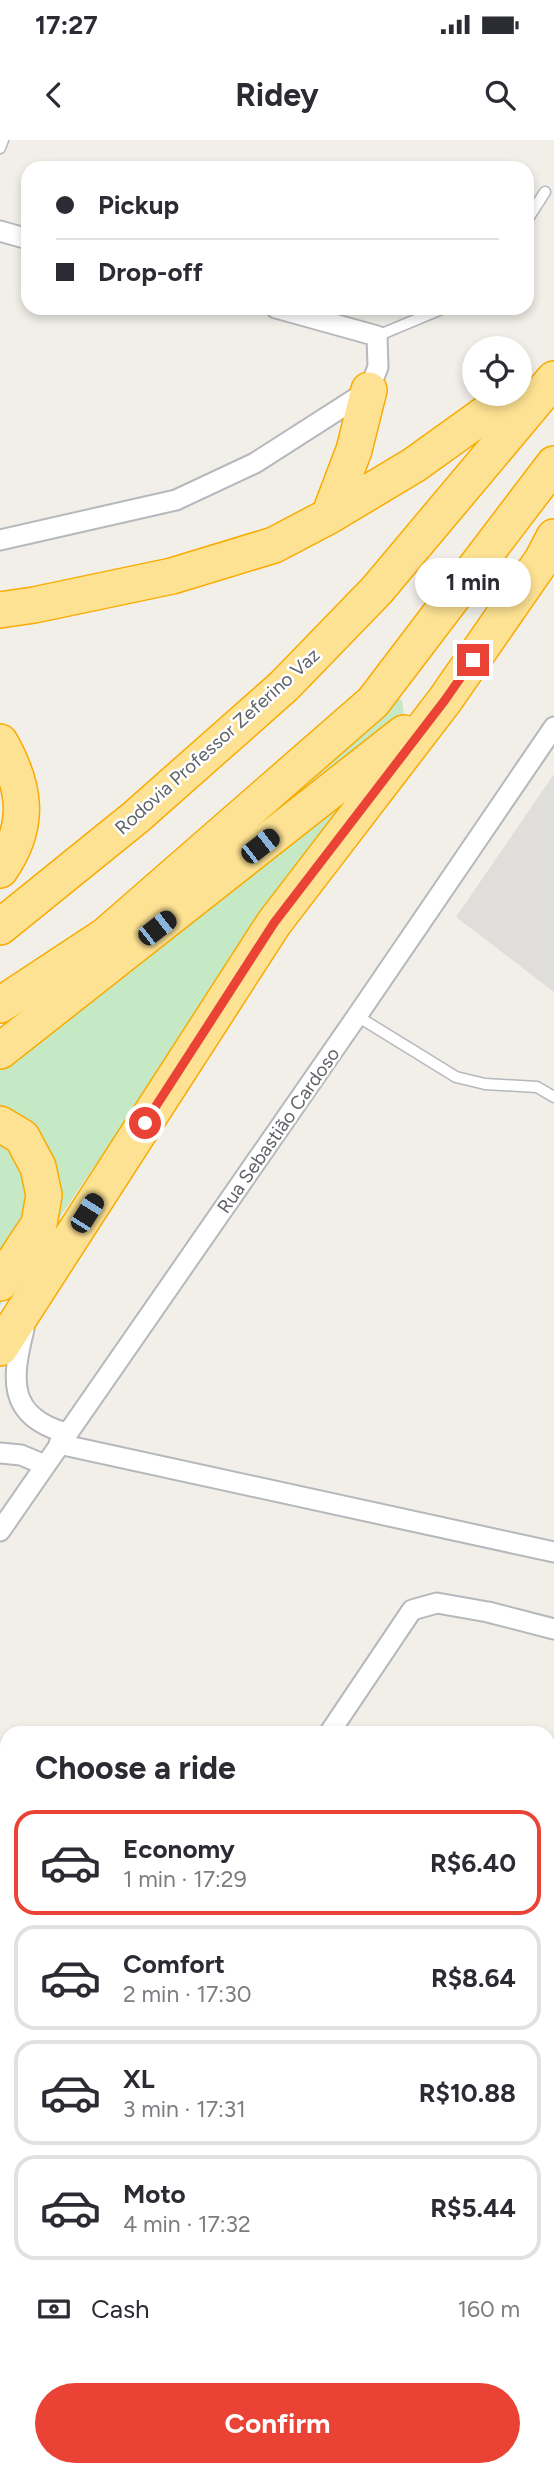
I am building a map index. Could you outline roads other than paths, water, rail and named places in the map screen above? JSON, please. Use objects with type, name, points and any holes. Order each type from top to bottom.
[{"type":"highway","points":[[532,381],[554,366]]},
{"type":"highway","name":"Rodovia Professor Zeferino Vaz","points":[[0,927],[136,817],[284,686],[377,590],[554,379]]},
{"type":"highway","points":[[329,516],[354,450],[369,390]]},
{"type":"highway","points":[[0,610],[172,576],[275,545],[414,465],[496,406]]},
{"type":"highway","points":[[0,1005],[106,936],[373,702],[554,464]]},
{"type":"highway","points":[[0,1348],[274,923],[445,700],[542,560],[554,537]]},
{"type":"highway","points":[[0,1051],[445,700]]},
{"type":"highway","points":[[0,742],[19,783],[22,818],[14,851],[0,870]]},
{"type":"highway","points":[[0,1124],[22,1137],[38,1167],[44,1195],[39,1224],[0,1283]]},
{"type":"street","points":[[0,231],[21,237]]},
{"type":"street","points":[[0,540],[176,499],[255,463],[369,390],[377,367],[377,336],[301,315]]},
{"type":"street","name":"Rua Sebastião Cardoso","points":[[0,1531],[554,727]]},
{"type":"street","points":[[29,1304],[15,1366],[16,1386],[23,1406],[36,1420],[63,1439],[554,1552]]},
{"type":"street","points":[[0,1452],[21,1455],[45,1465]]},
{"type":"street","points":[[334,1726],[412,1610],[438,1603],[488,1612],[554,1629]]},
{"type":"lane","points":[[0,148],[3,140]]},
{"type":"lane","points":[[534,209],[545,192]]},
{"type":"lane","points":[[377,336],[427,315]]},
{"type":"lane","points":[[357,1016],[457,1077],[485,1084],[537,1087],[554,1097]]}]
